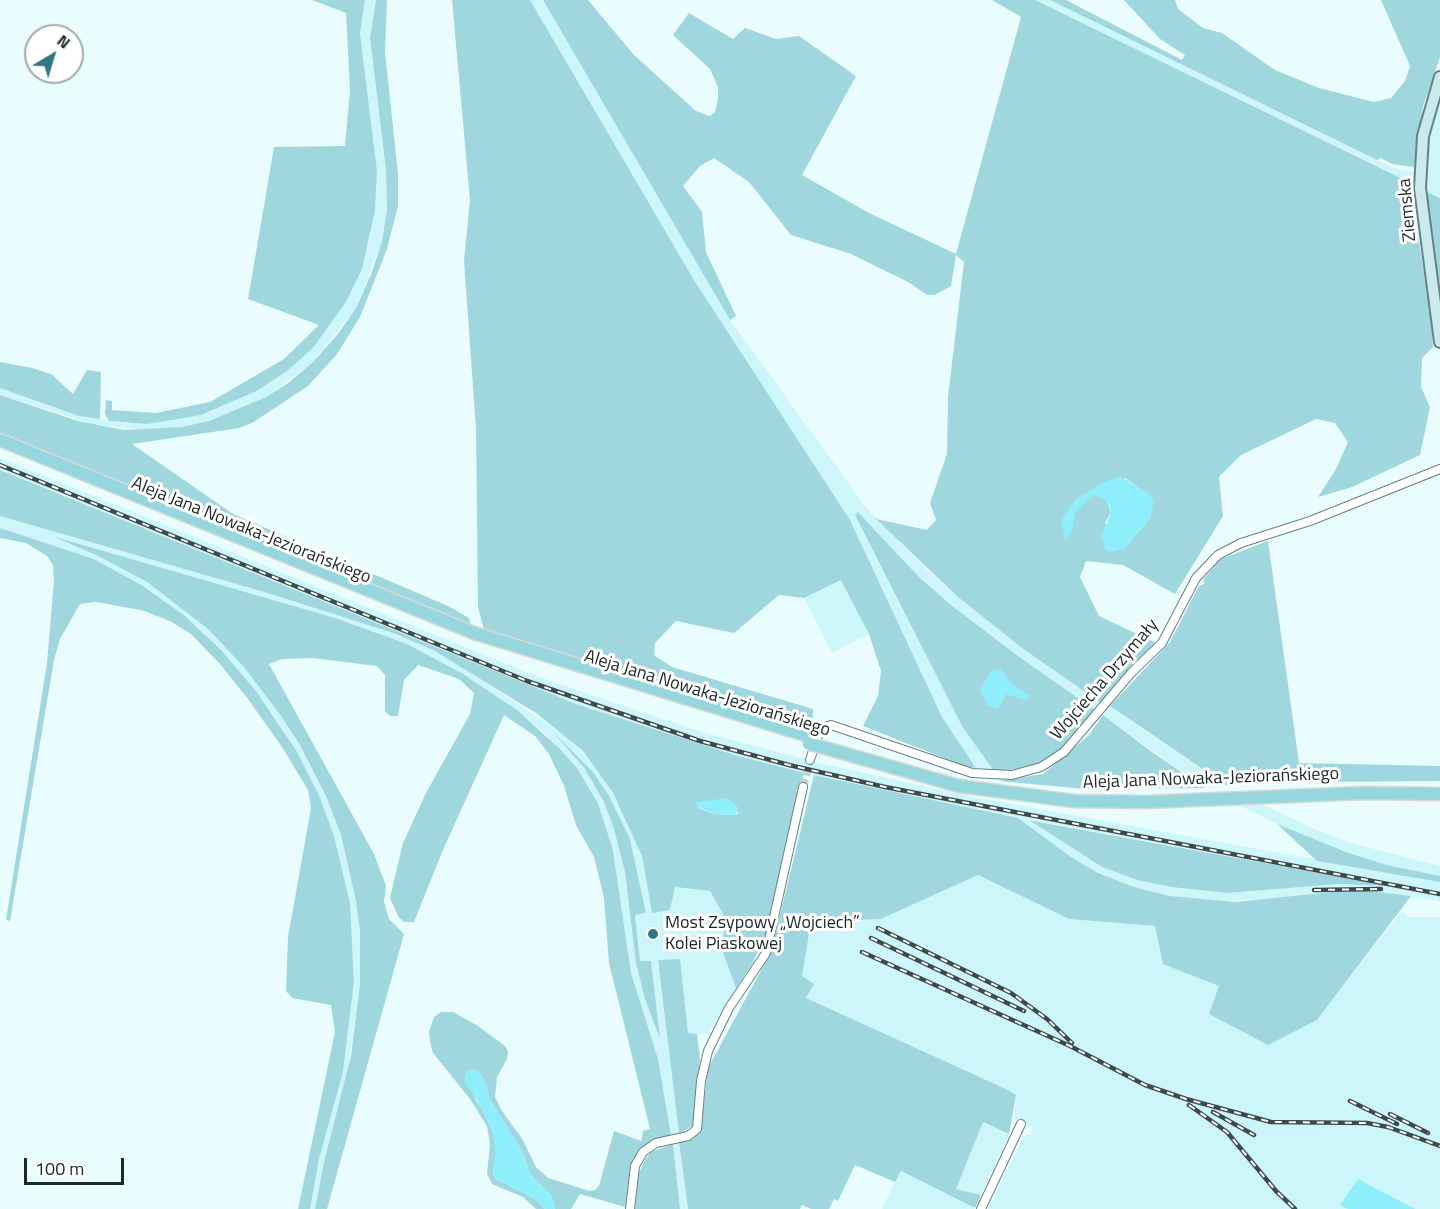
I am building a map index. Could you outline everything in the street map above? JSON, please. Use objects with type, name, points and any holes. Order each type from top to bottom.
[{"type":"main road","name":"Aleja Jana Nowaka-Jeziorańskiego","points":[[0,440],[474,633],[959,786],[1074,801],[1146,802],[1364,793],[1440,794]]},
{"type":"main road","name":"Aleja Jana Nowaka-Jeziorańskiego","points":[[0,447],[472,640],[815,741],[961,779],[1073,793],[1146,794],[1365,785],[1440,786]]},
{"type":"street","name":"Ziemska","points":[[1440,77],[1423,136],[1420,188],[1440,342]]},
{"type":"street","name":"Wojciecha Drzymały","points":[[810,760],[820,729],[831,725],[972,773],[1012,775],[1041,767],[1069,747],[1132,672],[1162,643],[1196,578],[1218,555],[1241,543],[1320,517],[1440,469]]},
{"type":"street","points":[[630,1209],[635,1166],[643,1152],[656,1143],[688,1136],[697,1129],[701,1081],[708,1051],[729,1008],[766,953],[803,786]]},
{"type":"street","points":[[981,1209],[1021,1124]]},
{"type":"shaded area","points":[[312,0],[365,0],[360,33],[377,171],[375,210],[362,269],[346,302],[313,348],[287,371],[257,391],[201,415],[147,424],[109,421],[105,414],[106,400],[112,401],[112,410],[156,413],[210,402],[284,359],[319,325],[248,299],[274,147],[345,146],[350,90],[346,13]]},
{"type":"shaded area","points":[[365,0],[376,0],[370,38],[386,170],[387,210],[382,241],[356,308],[313,362],[266,397],[209,421],[181,427],[145,430],[93,424],[0,395],[0,388],[79,416],[128,423],[201,415],[257,391],[287,371],[313,348],[346,302],[362,269],[375,210],[377,171],[360,33]]},
{"type":"shaded area","points":[[376,0],[387,0],[385,52],[398,174],[398,206],[387,249],[360,317],[337,354],[308,386],[252,423],[239,428],[132,444],[233,514],[448,606],[469,618],[471,626],[0,433],[0,395],[78,421],[124,430],[181,427],[209,421],[266,397],[288,383],[313,362],[338,334],[356,308],[372,272],[382,241],[387,210],[386,170],[370,38]]},
{"type":"shaded area","points":[[452,0],[530,0],[694,280],[850,520],[942,717],[976,768],[964,766],[863,726],[878,696],[881,671],[869,634],[841,580],[804,598],[779,595],[734,633],[676,621],[655,643],[654,655],[672,667],[813,709],[813,729],[484,630],[478,607],[476,429],[464,261],[470,200]]},
{"type":"shaded area","points":[[530,0],[543,0],[730,320],[865,506],[926,569],[958,597],[1022,648],[1101,703],[1095,710],[951,605],[919,577],[858,512],[855,515],[962,726],[993,770],[976,768],[942,717],[850,520],[694,280]]},
{"type":"shaded area","points":[[543,0],[588,0],[634,55],[696,111],[710,116],[715,112],[718,87],[710,69],[673,35],[689,13],[733,39],[745,28],[776,39],[799,36],[856,76],[802,175],[869,213],[956,254],[1021,17],[992,0],[1035,0],[1413,184],[1413,203],[1430,312],[1433,347],[1422,358],[1421,387],[1430,407],[1420,455],[1352,487],[1318,497],[1336,469],[1348,442],[1335,423],[1316,419],[1241,455],[1219,477],[1223,516],[1175,594],[1123,565],[1086,561],[1080,577],[1099,616],[1158,644],[1101,703],[1022,648],[958,597],[876,519],[927,530],[936,520],[930,503],[947,454],[948,397],[964,262],[956,255],[951,286],[935,295],[927,295],[908,282],[851,254],[791,235],[749,182],[714,158],[700,166],[683,186],[702,212],[706,252],[736,316],[730,320]],"holes":[[[1125,478],[1138,487],[1151,517],[1124,549],[1105,523],[1111,513],[1107,500],[1094,494],[1079,506],[1072,517],[1075,500]]]},
{"type":"shaded area","points":[[1035,0],[1050,0],[1393,168],[1414,172],[1413,184]]},
{"type":"shaded area","points":[[1050,0],[1066,0],[1182,60],[1185,55],[1160,39],[1124,0],[1175,0],[1178,9],[1203,28],[1222,33],[1275,70],[1319,88],[1374,102],[1391,98],[1405,81],[1410,66],[1381,0],[1440,0],[1440,57],[1423,106],[1415,167],[1392,164],[1381,158],[1377,160]]},
{"type":"shaded area","points":[[1440,91],[1440,197],[1426,190],[1427,133]]},
{"type":"shaded area","points":[[1426,191],[1440,198],[1440,297],[1428,208]]},
{"type":"shaded area","points":[[0,362],[51,374],[73,394],[87,370],[101,372],[100,419],[79,416],[0,388]]},
{"type":"shaded area","points":[[0,458],[536,676],[702,732],[820,763],[973,797],[1440,882],[1440,901],[1369,891],[1215,902],[1170,896],[1134,887],[1098,873],[1071,857],[1017,818],[814,775],[738,756],[576,704],[0,470]],"holes":[[[1031,820],[1384,885],[1338,884],[1228,893],[1171,887],[1137,880],[1102,867]]]},
{"type":"shaded area","points":[[0,470],[576,704],[738,756],[805,773],[796,792],[799,794],[766,934],[752,964],[736,988],[720,944],[724,933],[723,914],[710,891],[675,887],[670,910],[652,913],[642,856],[613,793],[583,751],[536,713],[433,650],[396,634],[271,594],[0,516]],"holes":[[[697,807],[739,812],[736,815],[713,814]]]},
{"type":"shaded area","points":[[1120,476],[1148,493],[1154,500],[1151,517],[1143,527],[1124,549],[1112,552],[1106,550],[1101,537],[1111,513],[1109,503],[1095,494],[1075,512],[1072,532],[1065,540],[1061,520],[1075,500],[1100,484]]},
{"type":"shaded area","points":[[858,512],[919,577],[951,605],[1095,710],[1062,748],[1028,769],[993,770],[962,726],[855,515]]},
{"type":"shaded area","points":[[0,516],[271,594],[396,634],[433,650],[466,669],[568,738],[597,768],[625,815],[642,856],[652,912],[670,910],[675,887],[710,891],[723,914],[724,933],[720,944],[736,988],[708,1034],[688,1033],[680,959],[658,961],[679,1134],[671,1135],[658,1059],[631,973],[613,850],[598,803],[588,785],[559,748],[538,727],[463,674],[380,634],[52,536],[96,555],[147,582],[208,629],[244,667],[300,745],[326,796],[341,835],[356,901],[360,932],[360,983],[347,1075],[324,1162],[315,1209],[310,1209],[319,1159],[343,1072],[354,982],[350,903],[334,836],[319,795],[296,750],[276,719],[204,633],[185,616],[143,586],[94,559],[0,528]],"holes":[[[556,736],[593,772],[609,796],[630,839],[646,913],[635,915],[640,962],[651,961],[645,999],[636,963],[625,872],[614,829],[604,802],[585,769]]]},
{"type":"shaded area","points":[[0,528],[94,559],[143,586],[185,616],[220,649],[256,691],[296,750],[319,795],[334,836],[350,903],[354,982],[343,1072],[319,1159],[310,1209],[298,1209],[335,1032],[331,1005],[292,998],[286,991],[288,937],[311,808],[308,790],[282,747],[248,699],[220,664],[191,634],[170,621],[141,610],[96,602],[80,604],[60,639],[54,660],[10,921],[6,920],[47,663],[54,580],[53,565],[47,556],[26,543],[0,538]]},
{"type":"shaded area","points":[[52,536],[335,618],[407,644],[463,674],[517,710],[559,748],[577,768],[598,803],[613,850],[631,973],[658,1059],[671,1135],[654,1140],[641,1150],[633,1162],[625,1207],[580,1194],[571,1209],[555,1209],[551,1195],[529,1173],[524,1155],[489,1098],[486,1084],[479,1072],[471,1069],[475,1099],[483,1110],[494,1135],[496,1155],[493,1173],[496,1179],[534,1198],[545,1209],[536,1209],[523,1197],[492,1184],[487,1174],[490,1144],[487,1126],[470,1099],[433,1053],[430,1042],[429,1032],[434,1017],[441,1012],[453,1012],[478,1026],[505,1046],[508,1051],[507,1059],[497,1077],[495,1097],[523,1140],[536,1167],[548,1178],[590,1191],[595,1190],[599,1186],[614,1131],[641,1141],[643,1131],[650,1129],[609,963],[604,898],[594,857],[576,825],[564,786],[549,754],[535,736],[504,715],[443,850],[414,922],[405,922],[399,918],[390,898],[403,843],[426,793],[470,714],[474,693],[459,679],[418,665],[404,680],[398,716],[390,716],[385,711],[385,675],[377,666],[312,658],[282,659],[269,664],[374,854],[386,886],[384,902],[389,919],[404,934],[327,1209],[315,1209],[324,1162],[351,1056],[360,983],[360,932],[356,901],[341,835],[326,796],[300,745],[281,716],[244,667],[208,629],[147,582],[96,555]]},
{"type":"shaded area","points":[[1268,541],[1299,763],[1440,766],[1440,781],[1226,785],[1110,706],[1170,642],[1199,586],[1204,584],[1204,578],[1221,559]]},
{"type":"shaded area","points":[[842,580],[869,634],[832,653],[804,598]]},
{"type":"shaded area","points":[[1001,669],[1009,681],[1029,696],[1027,701],[1006,694],[998,709],[988,706],[980,690],[992,670]]},
{"type":"shaded area","points":[[1110,706],[1226,785],[1205,788],[1103,715]]},
{"type":"shaded area","points":[[1103,715],[1205,788],[1085,789],[998,781],[1043,774],[1089,735]]},
{"type":"shaded area","points":[[552,731],[593,772],[609,796],[630,839],[646,913],[635,915],[640,961],[651,961],[660,1039],[645,999],[636,963],[625,872],[614,829],[604,802],[585,769]]},
{"type":"shaded area","points":[[814,775],[1018,818],[1071,857],[1098,873],[1134,887],[1170,896],[1235,902],[1332,892],[1369,891],[1411,896],[1317,1020],[1268,1045],[1209,1014],[1219,986],[1163,964],[1155,926],[1069,919],[978,875],[881,919],[811,922],[802,976],[814,984],[806,998],[1016,1095],[1009,1134],[983,1122],[956,1189],[981,1195],[975,1208],[901,1171],[895,1182],[855,1165],[838,1201],[834,1199],[829,1209],[811,1209],[802,1205],[800,1209],[688,1209],[679,1142],[696,1136],[701,1130],[708,1068],[771,952]]},
{"type":"shaded area","points":[[727,798],[738,807],[736,815],[713,814],[695,805],[698,802]]},
{"type":"shaded area","points":[[1259,803],[1351,843],[1440,866],[1440,876],[1387,865],[1313,841],[1238,805]]},
{"type":"shaded area","points":[[1029,820],[1392,886],[1338,884],[1228,893],[1171,887],[1137,880],[1102,867]]},
{"type":"shaded area","points":[[1277,824],[1346,852],[1387,865],[1440,876],[1440,882],[1317,861]]},
{"type":"shaded area","points":[[978,875],[1069,919],[1155,926],[1163,964],[1317,1020],[1402,911],[1409,917],[1440,917],[1440,1209],[988,1209],[1024,1136],[1031,1134],[1033,1128],[1021,1124],[1014,1118],[1016,1095],[805,998],[802,976],[811,922],[881,919]]},
{"type":"shaded area","points":[[680,959],[688,1033],[697,1034],[700,1059],[695,1124],[679,1134],[658,960]]},
{"type":"shaded area","points":[[471,1069],[479,1072],[486,1084],[489,1098],[524,1155],[529,1173],[551,1195],[555,1209],[545,1209],[534,1198],[496,1179],[493,1172],[496,1155],[494,1135],[483,1110],[464,1080],[466,1072]]},
{"type":"shaded area","points":[[983,1122],[1009,1134],[981,1195],[962,1193],[955,1190]]},
{"type":"shaded area","points":[[679,1142],[688,1209],[680,1209],[673,1144]]},
{"type":"shaded area","points":[[673,1144],[680,1209],[635,1209],[639,1173],[645,1160],[651,1152]]},
{"type":"shaded area","points":[[900,1171],[975,1208],[882,1209]]},
{"type":"shaded area","points":[[1358,1179],[1415,1209],[1348,1209],[1340,1205]]},
{"type":"tunnel","points":[[803,787],[810,760]]},
{"type":"railway","points":[[0,465],[527,681],[700,741],[789,765],[885,787],[1440,894]]},
{"type":"railway","points":[[1314,890],[1381,889]]},
{"type":"railway","points":[[878,928],[1011,993],[1047,1019],[1072,1043]]},
{"type":"railway","points":[[871,938],[1024,1011]]},
{"type":"railway","points":[[862,952],[1070,1046],[1145,1085],[1186,1099],[1271,1122],[1367,1123],[1388,1127],[1440,1146]]},
{"type":"railway","points":[[1350,1101],[1397,1124]]},
{"type":"railway","points":[[1189,1105],[1227,1132],[1276,1191],[1295,1209]]},
{"type":"railway","points":[[1213,1112],[1254,1135]]},
{"type":"railway","points":[[1390,1114],[1428,1133]]},
{"type":"place","name":"Most Zsypowy „Wojciech” Kolei Piaskowej","points":[[653,934]]}]
